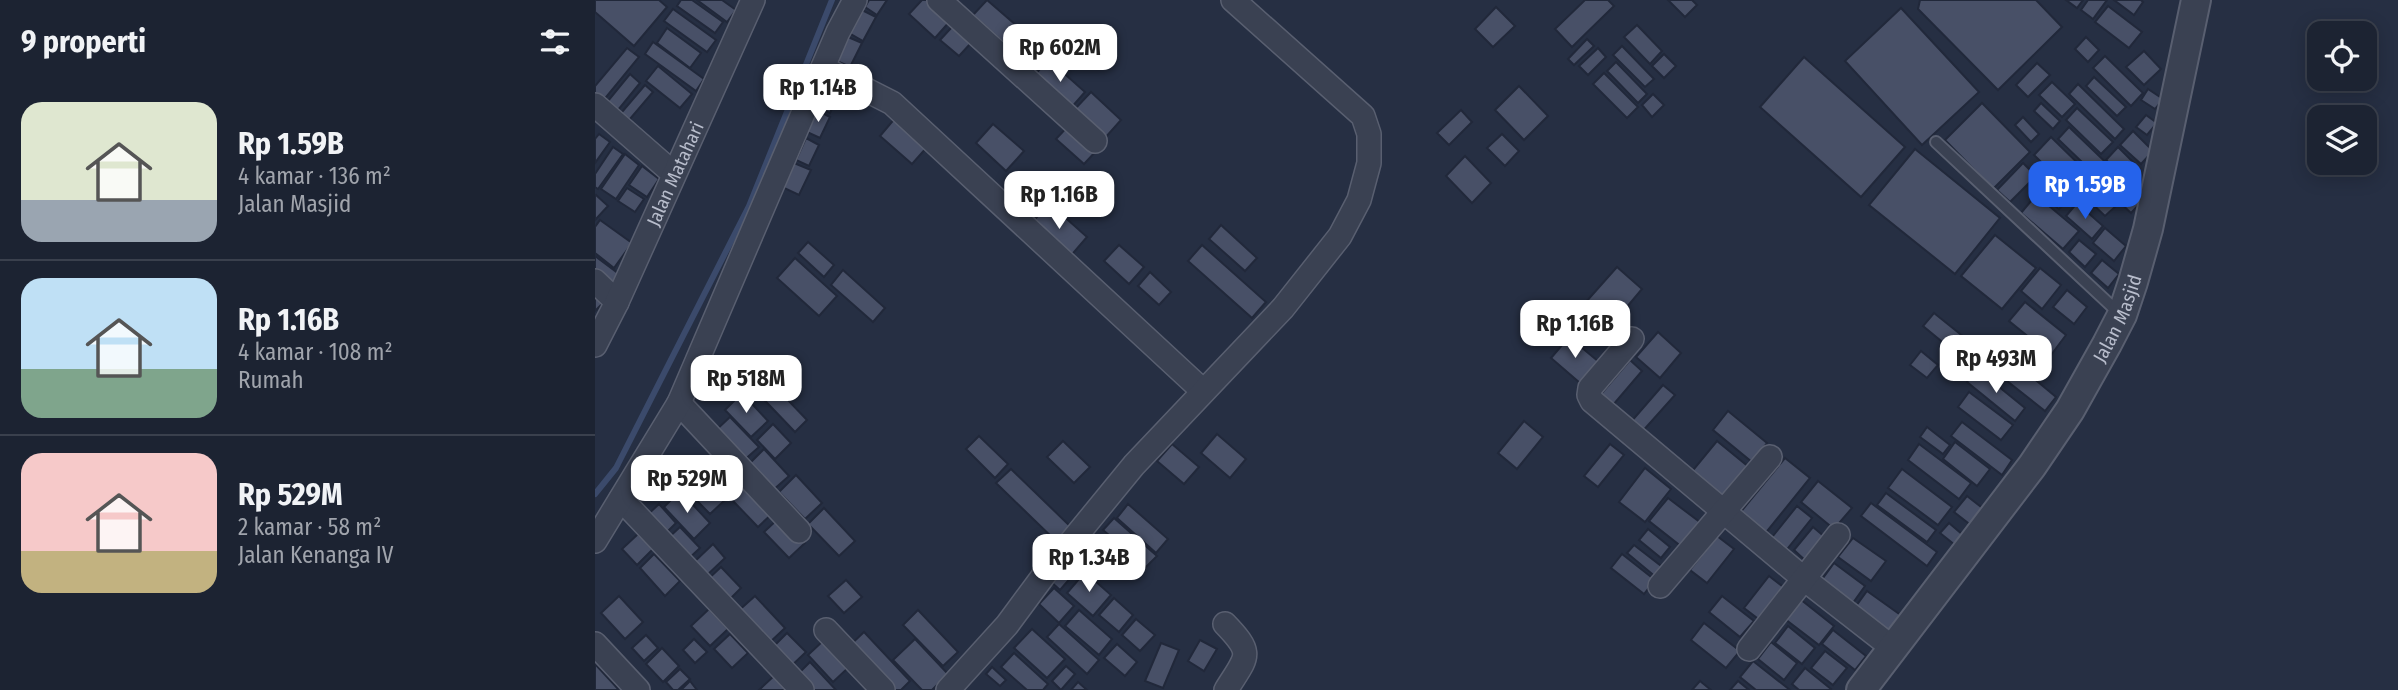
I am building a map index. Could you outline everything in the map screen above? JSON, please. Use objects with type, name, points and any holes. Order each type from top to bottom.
[{"type":"street","name":"Jalan Matahari","points":[[595,345],[753,0]]},
{"type":"street","points":[[595,541],[679,403],[823,68],[855,0]]},
{"type":"street","points":[[939,0],[1095,141]]},
{"type":"street","points":[[948,690],[1007,625],[1044,575],[1134,465],[1283,308],[1340,236],[1359,200],[1369,163],[1369,134],[1363,116],[1233,0]]},
{"type":"street","name":"Jalan Masjid","points":[[1861,690],[2050,439],[2088,379],[2122,315],[2151,216],[2196,0]]},
{"type":"street","points":[[823,68],[892,103],[1203,391]]},
{"type":"street","points":[[595,105],[674,174]]},
{"type":"street","points":[[595,281],[617,302]]},
{"type":"street","points":[[1632,339],[1590,388],[1592,401],[1803,578],[1894,649]]},
{"type":"street","points":[[679,403],[799,530]]},
{"type":"street","points":[[1660,586],[1770,457]]},
{"type":"street","points":[[621,499],[802,690]]},
{"type":"street","points":[[1749,649],[1838,535]]},
{"type":"street","points":[[1225,624],[1244,643],[1246,652],[1244,662],[1226,690]]},
{"type":"street","points":[[826,630],[883,690]]},
{"type":"street","points":[[595,644],[638,690]]},
{"type":"lane","points":[[1936,142],[2122,315]]},
{"type":"building","points":[[595,0],[659,0],[667,7],[634,46],[595,12]]},
{"type":"building","points":[[681,0],[692,0],[723,22],[715,33],[677,6]]},
{"type":"building","points":[[697,0],[722,0],[736,10],[727,22]]},
{"type":"building","points":[[869,0],[887,0],[877,15],[865,7]]},
{"type":"building","points":[[922,0],[928,0],[951,20],[935,38],[909,14]]},
{"type":"building","points":[[987,0],[1017,26],[1003,42],[973,15]]},
{"type":"building","points":[[1585,0],[1608,0],[1614,6],[1572,47],[1555,29]]},
{"type":"building","points":[[1668,0],[1692,0],[1697,5],[1685,17]]},
{"type":"building","points":[[1920,0],[2036,0],[2062,27],[1998,90],[1918,9]]},
{"type":"building","points":[[2066,0],[2083,0],[2077,8]]},
{"type":"building","points":[[2088,0],[2107,0],[2093,19],[2081,10]]},
{"type":"building","points":[[2114,0],[2141,0],[2143,2],[2134,15]]},
{"type":"building","points":[[2108,6],[2142,32],[2129,48],[2095,22]]},
{"type":"building","points":[[1496,7],[1515,26],[1493,47],[1475,29]]},
{"type":"building","points":[[1901,8],[1979,92],[1922,145],[1845,61]]},
{"type":"building","points":[[673,9],[716,40],[707,52],[664,21]]},
{"type":"building","points":[[862,10],[876,17],[863,41],[849,33]]},
{"type":"building","points":[[1637,25],[1662,51],[1650,64],[1624,37]]},
{"type":"building","points":[[952,27],[971,43],[959,56],[940,40]]},
{"type":"building","points":[[667,28],[701,53],[690,68],[657,43]]},
{"type":"building","points":[[1019,31],[1045,54],[1031,69],[1006,46]]},
{"type":"building","points":[[848,37],[862,43],[850,67],[837,61]]},
{"type":"building","points":[[2086,37],[2099,50],[2088,62],[2075,49]]},
{"type":"building","points":[[1587,39],[1594,46],[1574,65],[1568,59]]},
{"type":"building","points":[[653,42],[704,79],[696,91],[645,54]]},
{"type":"building","points":[[1622,46],[1654,79],[1645,87],[1613,55]]},
{"type":"building","points":[[627,48],[639,57],[598,107],[595,104],[595,86]]},
{"type":"building","points":[[1598,48],[1606,57],[1588,75],[1579,66]]},
{"type":"building","points":[[2144,51],[2161,69],[2144,85],[2126,67]]},
{"type":"building","points":[[1664,54],[1676,66],[1664,78],[1652,66]]},
{"type":"building","points":[[2105,56],[2143,93],[2131,106],[2093,68]]},
{"type":"building","points":[[1804,57],[1905,147],[1861,197],[1760,107]]},
{"type":"building","points":[[1048,59],[1085,92],[1071,108],[1035,75]]},
{"type":"building","points":[[1616,62],[1647,94],[1638,103],[1607,71]]},
{"type":"building","points":[[2037,63],[2050,75],[2028,97],[2016,85]]},
{"type":"building","points":[[658,66],[692,94],[680,108],[646,81]]},
{"type":"building","points":[[1604,73],[1638,107],[1627,118],[1593,84]]},
{"type":"building","points":[[630,74],[640,83],[614,115],[603,107]]},
{"type":"building","points":[[2094,77],[2126,107],[2117,116],[2086,86]]},
{"type":"building","points":[[2052,82],[2075,104],[2062,117],[2039,95]]},
{"type":"building","points":[[2078,84],[2124,129],[2115,139],[2069,94]]},
{"type":"building","points":[[645,85],[653,92],[624,126],[616,119]]},
{"type":"building","points":[[1519,86],[1548,116],[1524,140],[1495,110]]},
{"type":"building","points":[[826,89],[838,95],[830,113],[817,107]]},
{"type":"building","points":[[2148,89],[2163,99],[2155,109],[2141,100]]},
{"type":"building","points":[[1091,92],[1121,120],[1105,138],[1074,110]]},
{"type":"building","points":[[1653,94],[1664,105],[1652,117],[1642,105]]},
{"type":"building","points":[[1982,103],[2030,152],[1993,189],[1945,140]]},
{"type":"building","points":[[2041,103],[2060,121],[2053,129],[2034,111]]},
{"type":"building","points":[[2077,108],[2113,142],[2101,154],[2066,120]]},
{"type":"building","points":[[817,110],[830,117],[820,138],[807,132]]},
{"type":"building","points":[[1461,110],[1472,122],[1449,145],[1437,133]]},
{"type":"building","points":[[2146,115],[2157,123],[2147,135],[2136,127]]},
{"type":"building","points":[[896,117],[928,146],[912,164],[880,136]]},
{"type":"building","points":[[2023,117],[2039,134],[2031,142],[2015,125]]},
{"type":"building","points":[[993,124],[1024,151],[1006,171],[976,143]]},
{"type":"building","points":[[1070,124],[1098,149],[1084,164],[1056,139]]},
{"type":"building","points":[[2069,127],[2121,177],[2110,189],[2058,139]]},
{"type":"building","points":[[2133,131],[2153,151],[2141,164],[2120,145]]},
{"type":"building","points":[[599,134],[610,142],[595,163],[595,139]]},
{"type":"building","points":[[1502,134],[1519,151],[1505,166],[1487,148]]},
{"type":"building","points":[[2051,137],[2094,179],[2077,197],[2034,155]]},
{"type":"building","points":[[806,138],[819,145],[809,166],[796,160]]},
{"type":"building","points":[[613,147],[623,154],[598,189],[595,187],[595,174]]},
{"type":"building","points":[[2118,147],[2135,164],[2123,176],[2106,160]]},
{"type":"building","points":[[1915,149],[2000,218],[1955,274],[1869,205]]},
{"type":"building","points":[[625,154],[639,165],[616,199],[601,189]]},
{"type":"building","points":[[1465,156],[1491,183],[1472,203],[1446,176]]},
{"type":"building","points":[[794,163],[811,170],[799,195],[782,187]]},
{"type":"building","points":[[2023,163],[2036,176],[2010,202],[1997,190]]},
{"type":"building","points":[[642,166],[659,179],[647,197],[629,185]]},
{"type":"building","points":[[2129,183],[2145,198],[2131,213],[2115,198]]},
{"type":"building","points":[[2094,185],[2116,206],[2105,216],[2084,196]]},
{"type":"building","points":[[627,188],[644,199],[635,212],[618,201]]},
{"type":"building","points":[[2058,189],[2069,198],[2059,209],[2048,200]]},
{"type":"building","points":[[2036,195],[2079,231],[2063,249],[2021,213]]},
{"type":"building","points":[[595,196],[608,206],[595,220]]},
{"type":"building","points":[[1049,203],[1087,237],[1068,259],[1030,225]]},
{"type":"building","points":[[2077,203],[2103,226],[2092,239],[2066,216]]},
{"type":"building","points":[[600,220],[632,243],[614,268],[595,253],[595,227]]},
{"type":"building","points":[[1221,225],[1257,258],[1245,271],[1209,239]]},
{"type":"building","points":[[2105,228],[2126,246],[2114,261],[2093,243]]},
{"type":"building","points":[[1995,235],[2036,268],[2002,309],[1961,276]]},
{"type":"building","points":[[2079,240],[2096,254],[2085,267],[2069,252]]},
{"type":"building","points":[[808,242],[834,265],[824,277],[798,253]]},
{"type":"building","points":[[1119,245],[1144,267],[1129,284],[1104,261]]},
{"type":"building","points":[[1202,245],[1266,302],[1252,318],[1188,261]]},
{"type":"building","points":[[595,256],[619,274],[611,284],[595,272]]},
{"type":"building","points":[[795,258],[837,296],[819,316],[777,278]]},
{"type":"building","points":[[2102,260],[2119,274],[2108,288],[2091,273]]},
{"type":"building","points":[[1617,267],[1642,289],[1611,326],[1585,303]]},
{"type":"building","points":[[2040,268],[2061,285],[2042,309],[2021,291]]},
{"type":"building","points":[[843,270],[885,308],[873,322],[831,285]]},
{"type":"building","points":[[1150,272],[1171,292],[1159,305],[1138,286]]},
{"type":"building","points":[[2067,290],[2087,307],[2074,324],[2053,307]]},
{"type":"building","points":[[595,295],[603,303],[595,311]]},
{"type":"building","points":[[2025,302],[2066,335],[2051,355],[2009,321]]},
{"type":"building","points":[[1934,313],[1980,350],[1969,364],[1923,326]]},
{"type":"building","points":[[1658,332],[1681,353],[1660,378],[1636,357]]},
{"type":"building","points":[[1569,337],[1599,362],[1580,383],[1551,358]]},
{"type":"building","points":[[2000,346],[2013,357],[1999,373],[1987,363]]},
{"type":"building","points":[[1921,351],[1938,365],[1927,378],[1910,365]]},
{"type":"building","points":[[1630,360],[1642,371],[1613,405],[1601,394]]},
{"type":"building","points":[[2014,362],[2056,397],[2045,411],[2002,377]]},
{"type":"building","points":[[1977,369],[2025,408],[2015,421],[1967,382]]},
{"type":"building","points":[[765,376],[807,420],[795,432],[753,388]]},
{"type":"building","points":[[1663,385],[1675,395],[1641,433],[1630,423]]},
{"type":"building","points":[[1969,392],[2013,425],[2001,440],[1958,407]]},
{"type":"building","points":[[742,393],[768,421],[751,437],[725,410]]},
{"type":"building","points":[[1728,411],[1767,443],[1752,462],[1713,430]]},
{"type":"building","points":[[730,417],[759,447],[742,462],[714,432]]},
{"type":"building","points":[[1524,421],[1543,437],[1517,469],[1498,453]]},
{"type":"building","points":[[1962,422],[2012,460],[2002,475],[1951,436]]},
{"type":"building","points":[[773,424],[791,443],[775,459],[757,440]]},
{"type":"building","points":[[1927,427],[1950,445],[1943,454],[1920,437]]},
{"type":"building","points":[[1217,434],[1246,459],[1230,478],[1201,453]]},
{"type":"building","points":[[979,436],[1008,464],[995,478],[966,449]]},
{"type":"building","points":[[1063,441],[1090,467],[1074,483],[1047,457]]},
{"type":"building","points":[[1717,441],[1750,468],[1722,502],[1689,475]]},
{"type":"building","points":[[1955,442],[1990,469],[1977,486],[1943,459]]},
{"type":"building","points":[[1172,444],[1199,467],[1184,484],[1157,461]]},
{"type":"building","points":[[1610,444],[1624,455],[1598,487],[1584,476]]},
{"type":"building","points":[[1919,444],[1971,483],[1959,499],[1908,460]]},
{"type":"building","points":[[764,449],[789,476],[772,491],[748,465]]},
{"type":"building","points":[[1785,458],[1810,478],[1764,535],[1739,514]]},
{"type":"building","points":[[690,460],[726,499],[710,514],[673,476]]},
{"type":"building","points":[[729,462],[775,511],[758,527],[711,478]]},
{"type":"building","points":[[1645,468],[1671,489],[1645,522],[1619,502]]},
{"type":"building","points":[[1011,469],[1073,529],[1059,544],[996,483]]},
{"type":"building","points":[[1902,469],[1952,507],[1938,525],[1888,488]]},
{"type":"building","points":[[796,475],[822,503],[805,519],[779,492]]},
{"type":"building","points":[[1818,481],[1852,508],[1834,529],[1801,502]]},
{"type":"building","points":[[680,491],[710,523],[694,539],[664,507]]},
{"type":"building","points":[[1886,493],[1936,530],[1927,542],[1877,505]]},
{"type":"building","points":[[1967,496],[1985,510],[1972,526],[1954,512]]},
{"type":"building","points":[[1668,498],[1701,523],[1682,547],[1649,521]]},
{"type":"building","points":[[1871,503],[1937,552],[1927,566],[1861,516]]},
{"type":"building","points":[[659,504],[676,523],[661,538],[643,519]]},
{"type":"building","points":[[1128,504],[1168,539],[1156,553],[1117,518]]},
{"type":"building","points":[[1797,506],[1812,518],[1784,553],[1769,541]]},
{"type":"building","points":[[824,508],[855,541],[839,556],[808,524]]},
{"type":"building","points":[[780,517],[805,543],[789,558],[764,532]]},
{"type":"building","points":[[1114,518],[1157,556],[1146,567],[1103,530]]},
{"type":"building","points":[[1949,523],[1963,535],[1955,545],[1940,533]]},
{"type":"building","points":[[680,527],[700,548],[686,561],[666,540]]},
{"type":"building","points":[[1813,527],[1826,538],[1807,562],[1794,550]]},
{"type":"building","points":[[1648,529],[1670,547],[1661,558],[1639,540]]},
{"type":"building","points":[[638,534],[653,549],[637,565],[622,549]]},
{"type":"building","points":[[1717,536],[1734,549],[1707,583],[1690,570]]},
{"type":"building","points":[[1853,538],[1886,561],[1871,581],[1838,557]]},
{"type":"building","points":[[713,544],[725,558],[704,578],[691,565]]},
{"type":"building","points":[[1634,545],[1665,569],[1657,578],[1627,553]]},
{"type":"building","points":[[654,554],[680,581],[665,596],[640,568]]},
{"type":"building","points":[[1622,554],[1655,580],[1644,594],[1611,568]]},
{"type":"building","points":[[1070,557],[1081,566],[1060,590],[1049,580]]},
{"type":"building","points":[[1834,563],[1865,586],[1850,607],[1818,585]]},
{"type":"building","points":[[721,567],[741,588],[725,604],[705,582]]},
{"type":"building","points":[[1085,572],[1111,595],[1093,616],[1067,593]]},
{"type":"building","points":[[1769,576],[1786,589],[1761,621],[1744,608]]},
{"type":"building","points":[[846,580],[862,597],[844,613],[828,596]]},
{"type":"building","points":[[1054,588],[1074,606],[1059,623],[1039,604]]},
{"type":"building","points":[[1867,591],[1902,616],[1886,638],[1851,613]]},
{"type":"building","points":[[619,596],[643,622],[625,639],[601,613]]},
{"type":"building","points":[[755,596],[785,628],[767,645],[736,613]]},
{"type":"building","points":[[1722,596],[1754,621],[1740,637],[1709,612]]},
{"type":"building","points":[[1114,598],[1133,615],[1119,632],[1099,615]]},
{"type":"building","points":[[1800,599],[1834,626],[1819,645],[1785,619]]},
{"type":"building","points":[[709,609],[728,629],[710,646],[691,626]]},
{"type":"building","points":[[918,610],[958,652],[943,666],[903,625]]},
{"type":"building","points":[[1079,610],[1112,639],[1099,655],[1065,626]]},
{"type":"building","points":[[1136,619],[1155,635],[1140,651],[1122,635]]},
{"type":"building","points":[[1704,623],[1740,651],[1726,668],[1691,640]]},
{"type":"building","points":[[1059,624],[1099,660],[1087,674],[1047,637]]},
{"type":"building","points":[[1788,626],[1815,648],[1802,664],[1775,643]]},
{"type":"building","points":[[1032,629],[1065,659],[1047,678],[1014,648]]},
{"type":"building","points":[[1833,630],[1866,656],[1855,670],[1822,644]]},
{"type":"building","points":[[864,632],[910,681],[901,690],[885,690],[846,649]]},
{"type":"building","points":[[787,633],[806,652],[787,670],[769,651]]},
{"type":"building","points":[[730,634],[748,653],[732,668],[714,649]]},
{"type":"building","points":[[646,635],[658,648],[644,661],[632,648]]},
{"type":"building","points":[[694,639],[707,652],[695,663],[683,650]]},
{"type":"building","points":[[915,639],[948,674],[932,690],[922,690],[893,660]]},
{"type":"building","points":[[824,640],[849,667],[833,682],[808,655]]},
{"type":"building","points":[[1200,640],[1217,649],[1204,671],[1188,661]]},
{"type":"building","points":[[1771,642],[1797,663],[1784,680],[1758,659]]},
{"type":"building","points":[[1161,643],[1179,650],[1163,688],[1145,681]]},
{"type":"building","points":[[1117,644],[1137,662],[1125,676],[1104,658]]},
{"type":"building","points":[[662,648],[679,666],[663,682],[646,664]]},
{"type":"building","points":[[1825,651],[1847,668],[1833,685],[1811,668]]},
{"type":"building","points":[[1014,653],[1048,684],[1043,690],[1027,690],[1001,667]]},
{"type":"building","points":[[1753,661],[1790,690],[1756,690],[1740,677]]},
{"type":"building","points":[[810,662],[836,690],[805,690],[794,678]]},
{"type":"building","points":[[595,664],[619,690],[595,690]]},
{"type":"building","points":[[1066,666],[1075,674],[1061,690],[1052,681]]},
{"type":"building","points":[[992,667],[1006,680],[1000,686],[986,674]]},
{"type":"building","points":[[1805,668],[1831,689],[1799,690],[1792,684]]},
{"type":"building","points":[[680,669],[690,679],[678,690],[673,690],[666,682]]},
{"type":"building","points":[[776,674],[790,690],[759,690]]},
{"type":"building","points":[[690,681],[697,690],[681,690]]},
{"type":"building","points":[[1700,681],[1711,690],[1692,690]]},
{"type":"building","points":[[1738,681],[1749,690],[1730,690]]},
{"type":"building","points":[[1078,682],[1087,690],[1071,690]]},
{"type":"waterway","points":[[595,494],[616,468],[749,206],[832,0]]}]
